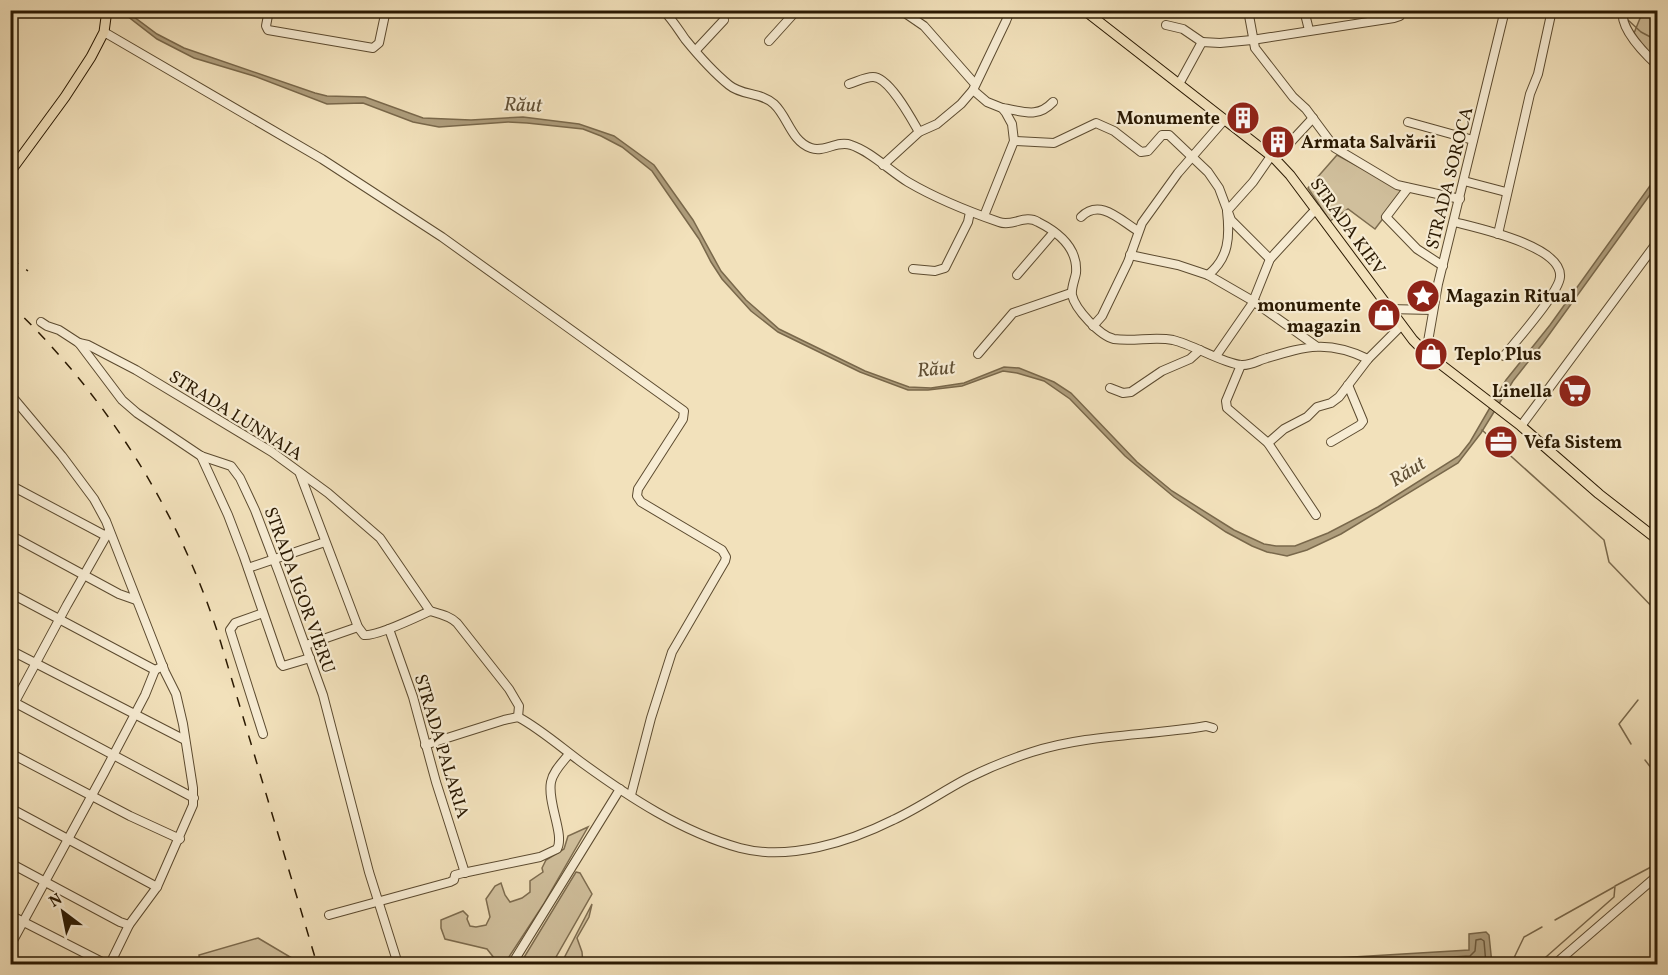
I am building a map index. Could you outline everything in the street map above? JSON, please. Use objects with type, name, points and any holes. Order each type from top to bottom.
[{"type":"main road","name":"STRADA KIEV","points":[[1084,10],[1273,158],[1290,175],[1388,309],[1426,353],[1500,409],[1599,494],[1658,540]]},
{"type":"main road","points":[[10,172],[98,46],[104,32],[107,14]]},
{"type":"street","points":[[269,10],[266,29],[270,31],[373,48],[379,43],[386,10]]},
{"type":"street","points":[[663,10],[732,88],[762,97],[773,103],[795,135],[806,146],[817,150],[849,144],[929,194],[970,212],[1008,224],[1024,219],[1033,220],[1054,232],[1068,244],[1075,260],[1076,270],[1071,293],[1075,302],[1093,326],[1114,339],[1173,340],[1242,365],[1316,346],[1340,349],[1368,359]]},
{"type":"street","points":[[770,41],[797,10]]},
{"type":"street","points":[[884,10],[905,12],[924,26],[974,87],[992,105],[1036,113],[1046,110],[1053,102]]},
{"type":"street","points":[[883,165],[919,132],[944,119],[961,104],[974,87],[1006,21],[1008,16],[1006,10]]},
{"type":"street","points":[[1248,10],[1252,40],[1256,50],[1313,118],[1330,144],[1392,183],[1460,199]]},
{"type":"street","points":[[1304,10],[1309,30]]},
{"type":"street","points":[[1166,26],[1183,29],[1202,42],[1220,43],[1394,18],[1400,15],[1402,10]]},
{"type":"street","name":"STRADA SOROCA","points":[[1426,353],[1443,266],[1505,10]]},
{"type":"street","points":[[1498,234],[1506,192],[1530,94],[1538,74],[1552,10]]},
{"type":"street","points":[[1623,10],[1626,28],[1658,66]]},
{"type":"street","points":[[696,50],[724,20]]},
{"type":"street","points":[[104,32],[265,124],[442,237],[684,411],[683,419],[638,489],[637,496],[641,502],[722,550],[726,557],[672,652],[651,718],[632,795]]},
{"type":"street","points":[[1179,84],[1202,42]]},
{"type":"street","points":[[849,84],[872,77],[883,81],[905,109],[919,132]]},
{"type":"street","points":[[984,216],[1014,141],[1012,124],[1002,108]]},
{"type":"street","points":[[1208,275],[1225,254],[1227,211],[1273,158],[1313,118]]},
{"type":"street","points":[[1093,326],[1102,316],[1130,255],[1138,231],[1152,208],[1192,156],[1225,120]]},
{"type":"street","points":[[1408,122],[1473,140]]},
{"type":"street","points":[[1014,141],[1054,143],[1096,123],[1114,131],[1141,152],[1148,151],[1165,134],[1208,172],[1219,188],[1235,225],[1270,259]]},
{"type":"street","points":[[1464,182],[1506,192]]},
{"type":"street","points":[[1408,188],[1386,217],[1417,249],[1443,266]]},
{"type":"street","points":[[1081,217],[1092,208],[1101,208],[1138,231]]},
{"type":"street","points":[[1216,356],[1253,301],[1270,259],[1316,209]]},
{"type":"street","points":[[913,269],[935,271],[945,268],[968,222],[970,212]]},
{"type":"street","points":[[1454,222],[1498,234],[1538,249],[1557,262],[1560,274],[1557,286],[1504,356]]},
{"type":"street","points":[[1017,275],[1054,232]]},
{"type":"street","points":[[1521,426],[1658,241]]},
{"type":"street","points":[[1130,255],[1178,265],[1208,275],[1253,301],[1316,346]]},
{"type":"street","points":[[978,354],[1013,314],[1071,293]]},
{"type":"street","points":[[1388,309],[1433,310]]},
{"type":"street","name":"STRADA IGOR VIERU","points":[[41,322],[80,343],[122,400],[201,456],[235,469],[255,510],[306,645],[322,695],[377,901],[398,964]]},
{"type":"street","points":[[1268,443],[1284,429],[1307,417],[1317,407],[1334,401],[1368,359],[1401,326]]},
{"type":"street","name":"STRADA LUNNAIA","points":[[80,343],[88,345],[180,396],[272,452],[328,493],[380,538],[430,611]]},
{"type":"street","points":[[1110,388],[1123,393],[1131,392],[1162,371],[1190,358],[1200,350]]},
{"type":"street","points":[[1242,365],[1226,405],[1268,443],[1281,466],[1316,515]]},
{"type":"street","points":[[1331,442],[1363,421],[1348,385]]},
{"type":"street","points":[[10,413],[13,397]]},
{"type":"street","points":[[10,915],[108,964],[129,926],[157,887],[194,805],[176,694],[159,668],[136,600],[100,511],[82,483],[13,397]]},
{"type":"street","points":[[201,456],[228,515],[283,666],[310,658]]},
{"type":"street","points":[[300,473],[358,627],[364,635],[368,636],[389,629],[430,611],[449,617],[457,623],[510,689],[519,706],[518,717]]},
{"type":"street","points":[[10,484],[108,533]]},
{"type":"street","points":[[10,711],[13,701],[36,664],[108,533]]},
{"type":"street","points":[[10,535],[119,594],[136,600]]},
{"type":"street","points":[[248,568],[325,542]]},
{"type":"street","points":[[10,593],[59,620],[159,668]]},
{"type":"street","points":[[263,613],[235,623],[230,630],[263,734]]},
{"type":"street","points":[[306,645],[358,627]]},
{"type":"street","name":"STRADA PALARIA","points":[[389,629],[413,697],[425,745],[465,873]]},
{"type":"street","points":[[10,650],[185,740]]},
{"type":"street","points":[[10,946],[159,668]]},
{"type":"street","points":[[13,701],[194,798]]},
{"type":"street","points":[[425,745],[518,717],[621,789],[681,826],[741,848],[771,852],[821,847],[857,836],[893,820],[972,776],[1034,752],[1118,735],[1206,726],[1213,728]]},
{"type":"street","points":[[10,753],[90,796],[180,838]]},
{"type":"street","points":[[329,915],[450,882],[454,880],[455,875],[540,857],[557,849],[560,838],[552,811],[551,781],[569,754]]},
{"type":"street","points":[[512,964],[621,789]]},
{"type":"street","points":[[10,808],[157,887]]},
{"type":"street","points":[[10,863],[129,926]]},
{"type":"street","points":[[1556,964],[1658,875]]},
{"type":"shaded area","points":[[1643,11],[1657,11],[1657,64],[1632,38]]},
{"type":"shaded area","points":[[1337,155],[1404,191],[1375,229],[1348,209],[1330,221],[1308,188]]},
{"type":"shaded area","points":[[588,827],[543,905],[505,963],[498,963],[487,949],[445,939],[441,920],[463,911],[468,916],[470,926],[486,925],[490,917],[486,899],[495,886],[501,883],[510,902],[522,898],[530,892],[530,881],[543,872],[542,868],[546,860],[564,849],[568,836]]},
{"type":"shaded area","points":[[576,872],[580,873],[592,894],[552,964],[520,964]]},
{"type":"shaded area","points":[[592,904],[589,917],[577,938],[583,964],[561,964]]},
{"type":"shaded area","points":[[258,938],[302,964],[200,964],[199,955]]},
{"type":"water","points":[[112,11],[126,11],[157,34],[184,48],[327,96],[365,97],[423,118],[471,120],[523,117],[579,124],[614,136],[654,165],[693,220],[721,271],[746,300],[779,329],[865,371],[909,387],[931,388],[964,383],[1004,367],[1019,368],[1054,382],[1071,393],[1137,462],[1172,491],[1234,530],[1264,544],[1276,546],[1295,546],[1328,533],[1378,507],[1459,456],[1470,442],[1506,380],[1550,325],[1657,176],[1657,185],[1513,381],[1481,433],[1458,463],[1341,534],[1307,550],[1287,556],[1252,546],[1226,532],[1174,497],[1125,456],[1070,399],[1044,381],[1003,371],[962,386],[908,390],[860,372],[778,332],[751,311],[722,279],[699,239],[652,171],[622,147],[601,136],[583,129],[527,123],[508,122],[439,127],[413,122],[363,103],[327,104],[254,76],[194,58],[157,39],[127,16]]},
{"type":"water","points":[[1486,932],[1489,935],[1492,964],[1239,964],[1469,950],[1469,934]]},
{"type":"waterway","points":[[1628,20],[1641,32],[1658,41]]},
{"type":"waterway","points":[[1482,430],[1604,540],[1609,562],[1658,613]]},
{"type":"waterway","points":[[1631,744],[1619,724],[1638,700]]},
{"type":"waterway","points":[[1645,760],[1658,777]]},
{"type":"waterway","points":[[1538,964],[1614,897],[1615,886],[1651,867],[1658,856]]},
{"type":"waterway","points":[[1555,920],[1614,887]]},
{"type":"waterway","points":[[1511,964],[1524,937],[1542,927]]},
{"type":"railway","points":[[10,258],[28,271]]},
{"type":"railway","points":[[10,304],[78,377],[109,417],[162,502],[184,547],[220,640],[317,964]]},
{"type":"place","name":"Monumente","points":[[1243,118]]},
{"type":"place","name":"Armata Salvării","points":[[1278,142]]},
{"type":"place","name":"Magazin Ritual","points":[[1423,296]]},
{"type":"place","name":"monumente magazin","points":[[1384,315]]},
{"type":"place","name":"Teplo Plus","points":[[1431,354]]},
{"type":"place","name":"Linella","points":[[1575,391]]},
{"type":"place","name":"Vefa Sistem","points":[[1501,442]]},
{"type":"water label","name":"Răut","points":[[523,104]]},
{"type":"water label","name":"Răut","points":[[936,368]]},
{"type":"water label","name":"Răut","points":[[1407,471]]}]
